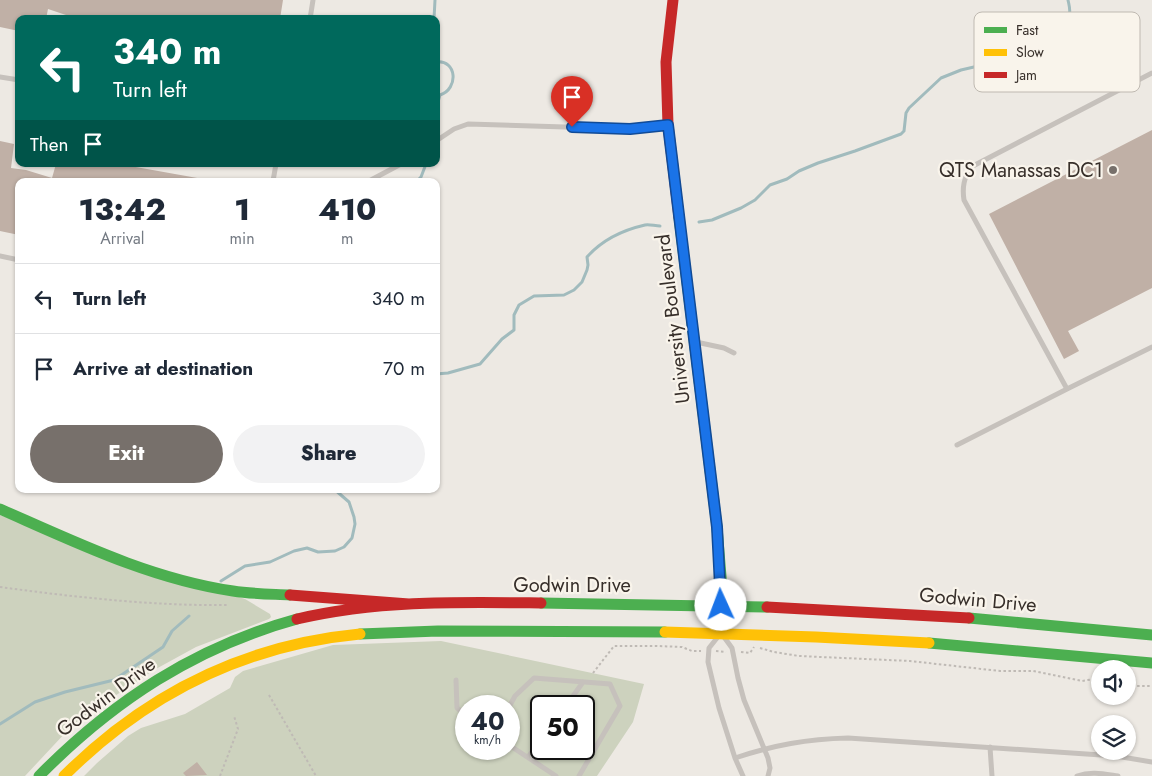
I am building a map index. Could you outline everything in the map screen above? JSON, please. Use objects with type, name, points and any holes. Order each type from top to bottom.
[{"type":"main road","name":"University Boulevard","points":[[673,0],[666,62],[668,125],[717,527],[721,633]]},
{"type":"main road","points":[[0,509],[136,566],[184,581],[234,591],[409,604]]},
{"type":"main road","name":"Godwin Drive","points":[[39,776],[98,720],[161,676],[197,657],[252,634],[298,620],[342,610],[409,604],[614,603],[721,605],[892,612],[1152,635]]},
{"type":"main road","name":"Godwin Drive","points":[[64,776],[93,748],[147,708],[215,671],[251,657],[310,641],[369,633],[421,631],[721,633],[918,642],[1152,663]]},
{"type":"lane","points":[[311,15],[313,0]]},
{"type":"lane","points":[[1140,79],[1152,73]]},
{"type":"lane","points":[[0,77],[15,79]]},
{"type":"lane","points":[[1067,389],[964,200],[962,188],[965,176],[971,167],[1115,92]]},
{"type":"lane","points":[[440,138],[454,129],[468,124],[630,129],[668,125]]},
{"type":"lane","points":[[375,178],[395,167]]},
{"type":"lane","points":[[0,256],[15,259]]},
{"type":"lane","points":[[694,342],[724,348],[734,353]]},
{"type":"lane","points":[[957,444],[1152,347]]},
{"type":"lane","points":[[743,776],[735,758],[719,708],[708,662],[709,648],[721,633],[732,648],[744,700],[764,748],[770,768],[768,776]]},
{"type":"lane","points":[[516,695],[534,678],[610,684],[620,706],[579,776]]},
{"type":"lane","points":[[456,680],[456,695]]},
{"type":"lane","points":[[574,695],[583,682]]},
{"type":"lane","points":[[735,758],[764,748],[816,739],[848,738],[1116,756],[1152,762]]},
{"type":"lane","points":[[990,747],[992,776]]},
{"type":"lane","points":[[520,752],[556,776]]},
{"type":"lane","points":[[1077,776],[1095,773],[1118,776]]},
{"type":"path","points":[[0,587],[98,598],[229,604]]},
{"type":"path","points":[[593,673],[614,646],[657,646],[750,653],[757,646],[774,652],[800,656],[910,661],[1000,670],[1033,671],[1082,681],[1091,680]]},
{"type":"path","points":[[1136,685],[1152,686]]},
{"type":"path","points":[[269,695],[317,776]]},
{"type":"path","points":[[220,776],[238,729],[234,716]]},
{"type":"green space","points":[[0,515],[245,599],[270,614],[271,617],[196,647],[154,670],[80,719],[25,776],[0,776]]},
{"type":"green space","points":[[441,641],[644,684],[633,722],[597,776],[84,776],[128,736],[141,728],[185,714],[230,688],[235,677],[243,671],[333,645]]},
{"type":"building","points":[[0,0],[283,0],[281,15],[66,15],[48,9],[47,15],[15,15],[15,30],[0,27]]},
{"type":"building","points":[[1152,130],[1152,288],[1068,331],[1079,351],[1064,359],[989,214]]},
{"type":"building","points":[[0,141],[14,144],[11,168],[26,170],[52,178],[15,178],[15,234],[0,231]]},
{"type":"building","points":[[55,167],[136,167],[197,178],[52,178]]},
{"type":"building","points":[[197,762],[207,775],[186,776],[183,773]]},
{"type":"waterway","points":[[434,15],[435,0]]},
{"type":"waterway","points":[[1068,0],[1070,12]]},
{"type":"waterway","points":[[440,62],[448,65],[453,75],[450,87],[440,95]]},
{"type":"waterway","points":[[699,222],[712,220],[741,208],[755,200],[770,185],[787,179],[799,171],[901,134],[904,131],[906,113],[909,108],[941,78],[974,67]]},
{"type":"waterway","points":[[420,178],[425,167]]},
{"type":"waterway","points":[[440,374],[480,364],[502,339],[514,330],[514,315],[519,305],[534,296],[564,295],[574,290],[582,282],[587,270],[587,257],[606,241],[637,227],[647,225],[660,226]]},
{"type":"waterway","points":[[221,581],[245,566],[270,562],[294,551],[307,548],[318,552],[335,551],[344,547],[352,538],[355,524],[349,502],[339,493]]},
{"type":"waterway","points":[[0,724],[35,702],[65,692],[114,680],[163,647],[172,631],[189,616]]},
{"type":"traffic: fast","points":[[679,217],[717,527],[722,589],[721,633]]},
{"type":"traffic: fast","points":[[0,509],[114,558],[173,578],[233,591],[290,595]]},
{"type":"traffic: fast","points":[[541,603],[767,607]]},
{"type":"traffic: fast","points":[[969,618],[1152,635]]},
{"type":"traffic: fast","points":[[39,776],[96,724],[158,680],[190,661],[224,645],[297,619]]},
{"type":"traffic: fast","points":[[360,634],[438,631],[665,632]]},
{"type":"traffic: fast","points":[[929,643],[1152,663]]},
{"type":"traffic: slow","points":[[665,632],[929,643]]},
{"type":"traffic: slow","points":[[64,776],[129,721],[163,698],[199,678],[237,662],[276,649],[317,640],[360,634]]},
{"type":"traffic: jam","points":[[673,0],[666,62],[668,125],[679,217]]},
{"type":"traffic: jam","points":[[290,595],[409,604]]},
{"type":"traffic: jam","points":[[297,619],[358,608],[388,605],[541,603]]},
{"type":"traffic: jam","points":[[767,607],[969,618]]},
{"type":"place","name":"QTS Manassas DC1","points":[[1113,170]]},
{"type":"route","points":[[572,127],[630,129],[668,125],[717,527],[722,589],[721,605]]}]
